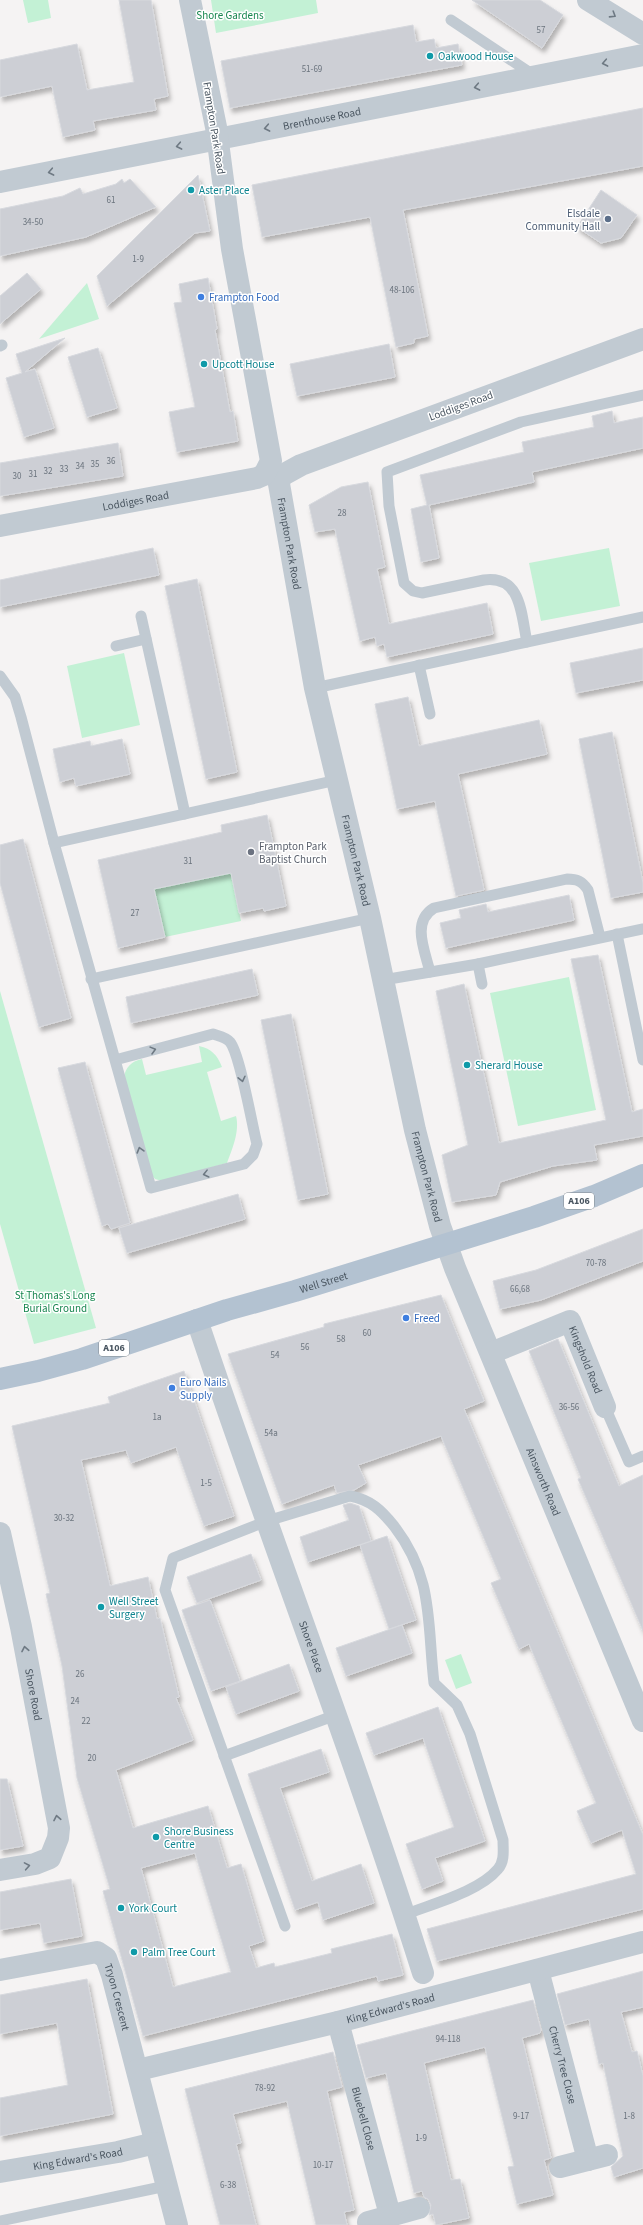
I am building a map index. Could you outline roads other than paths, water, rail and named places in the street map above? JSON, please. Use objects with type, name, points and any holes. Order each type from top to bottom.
[{"type":"main road","name":"Well Street","points":[[0,1379],[38,1371],[82,1358],[198,1320],[534,1217],[594,1196],[643,1175]]},
{"type":"street","name":"Frampton Park Road","points":[[190,0],[217,139],[232,249],[275,473],[280,491],[315,688],[370,918],[415,1130],[433,1202],[446,1243]]},
{"type":"street","points":[[588,0],[643,34]]},
{"type":"street","name":"Brenthouse Road","points":[[0,182],[643,55]]},
{"type":"street","name":"Loddiges Road","points":[[0,526],[288,471],[308,462],[643,339]]},
{"type":"street","name":"Ainsworth Road","points":[[446,1243],[490,1353],[643,1721]]},
{"type":"street","name":"Shore Place","points":[[198,1320],[267,1522],[336,1715],[423,1974]]},
{"type":"street","name":"Kingshold Road","points":[[490,1353],[570,1321],[605,1407]]},
{"type":"street","name":"Shore Road","points":[[0,1533],[21,1627],[59,1828],[58,1838],[52,1855],[35,1864],[0,1870]]},
{"type":"street","name":"King Edward's Road","points":[[138,2070],[338,2022],[643,1942]]},
{"type":"street","name":"Tryon Crescent","points":[[0,1970],[85,1953],[97,1952],[102,1954],[108,1963],[112,1975],[138,2070],[166,2186],[178,2225]]},
{"type":"street","name":"Cherry Tree Close","points":[[538,1970],[597,2157],[560,2167]]},
{"type":"street","name":"Bluebell Close","points":[[338,2022],[390,2216]]},
{"type":"street","name":"King Edward's Road","points":[[0,2172],[118,2152],[155,2143]]},
{"type":"street","points":[[368,2222],[419,2208]]},
{"type":"lane","points":[[450,20],[536,76]]},
{"type":"lane","points":[[527,642],[515,591],[502,581],[492,579],[484,580],[422,592],[413,591],[404,583],[389,506],[387,472],[520,422],[643,395]]},
{"type":"lane","points":[[141,616],[185,814]]},
{"type":"lane","points":[[315,688],[643,617]]},
{"type":"lane","points":[[116,646],[146,640]]},
{"type":"lane","points":[[419,665],[430,714]]},
{"type":"lane","points":[[0,676],[15,696],[91,979],[150,1188],[244,1164],[253,1154],[257,1144],[237,1058],[230,1042],[213,1034],[115,1060]]},
{"type":"lane","points":[[54,844],[337,780]]},
{"type":"lane","points":[[430,972],[420,933],[422,921],[427,913],[434,908],[567,878],[576,878],[584,884],[588,890],[600,937]]},
{"type":"lane","points":[[91,979],[370,918]]},
{"type":"lane","points":[[383,980],[478,964],[643,929]]},
{"type":"lane","points":[[616,934],[643,1060]]},
{"type":"lane","points":[[478,964],[482,984]]},
{"type":"lane","name":"Kingshold Road","points":[[605,1407],[629,1462],[643,1456]]},
{"type":"lane","points":[[285,1926],[165,1590],[173,1558],[267,1522],[350,1496],[364,1498],[373,1503],[400,1534],[412,1551],[424,1584],[430,1616],[430,1653],[434,1683],[457,1705],[470,1734],[503,1840],[503,1858],[498,1869],[477,1886],[404,1915]]},
{"type":"lane","points":[[224,1756],[336,1715]]},
{"type":"lane","points":[[0,2220],[166,2186]]},
{"type":"place","name":"Oakwood House","points":[[430,56]]},
{"type":"place","name":"Aster Place","points":[[191,190]]},
{"type":"place","name":"Elsdale Community Hall","points":[[608,219]]},
{"type":"place","name":"Frampton Food","points":[[201,297]]},
{"type":"place","name":"Upcott House","points":[[204,364]]},
{"type":"place","name":"Frampton Park Baptist Church","points":[[251,852]]},
{"type":"place","name":"Sherard House","points":[[467,1065]]},
{"type":"place","name":"Freed","points":[[406,1318]]},
{"type":"place","name":"Euro Nails Supply","points":[[172,1388]]},
{"type":"place","name":"Well Street Surgery","points":[[101,1607]]},
{"type":"place","name":"Shore Business Centre","points":[[156,1837]]},
{"type":"place","name":"York Court","points":[[121,1908]]},
{"type":"place","name":"Palm Tree Court","points":[[134,1952]]},
{"type":"park label","name":"Shore Gardens","points":[[230,15]]},
{"type":"park label","name":"St Thomas's Long Burial Ground","points":[[55,1301]]}]
